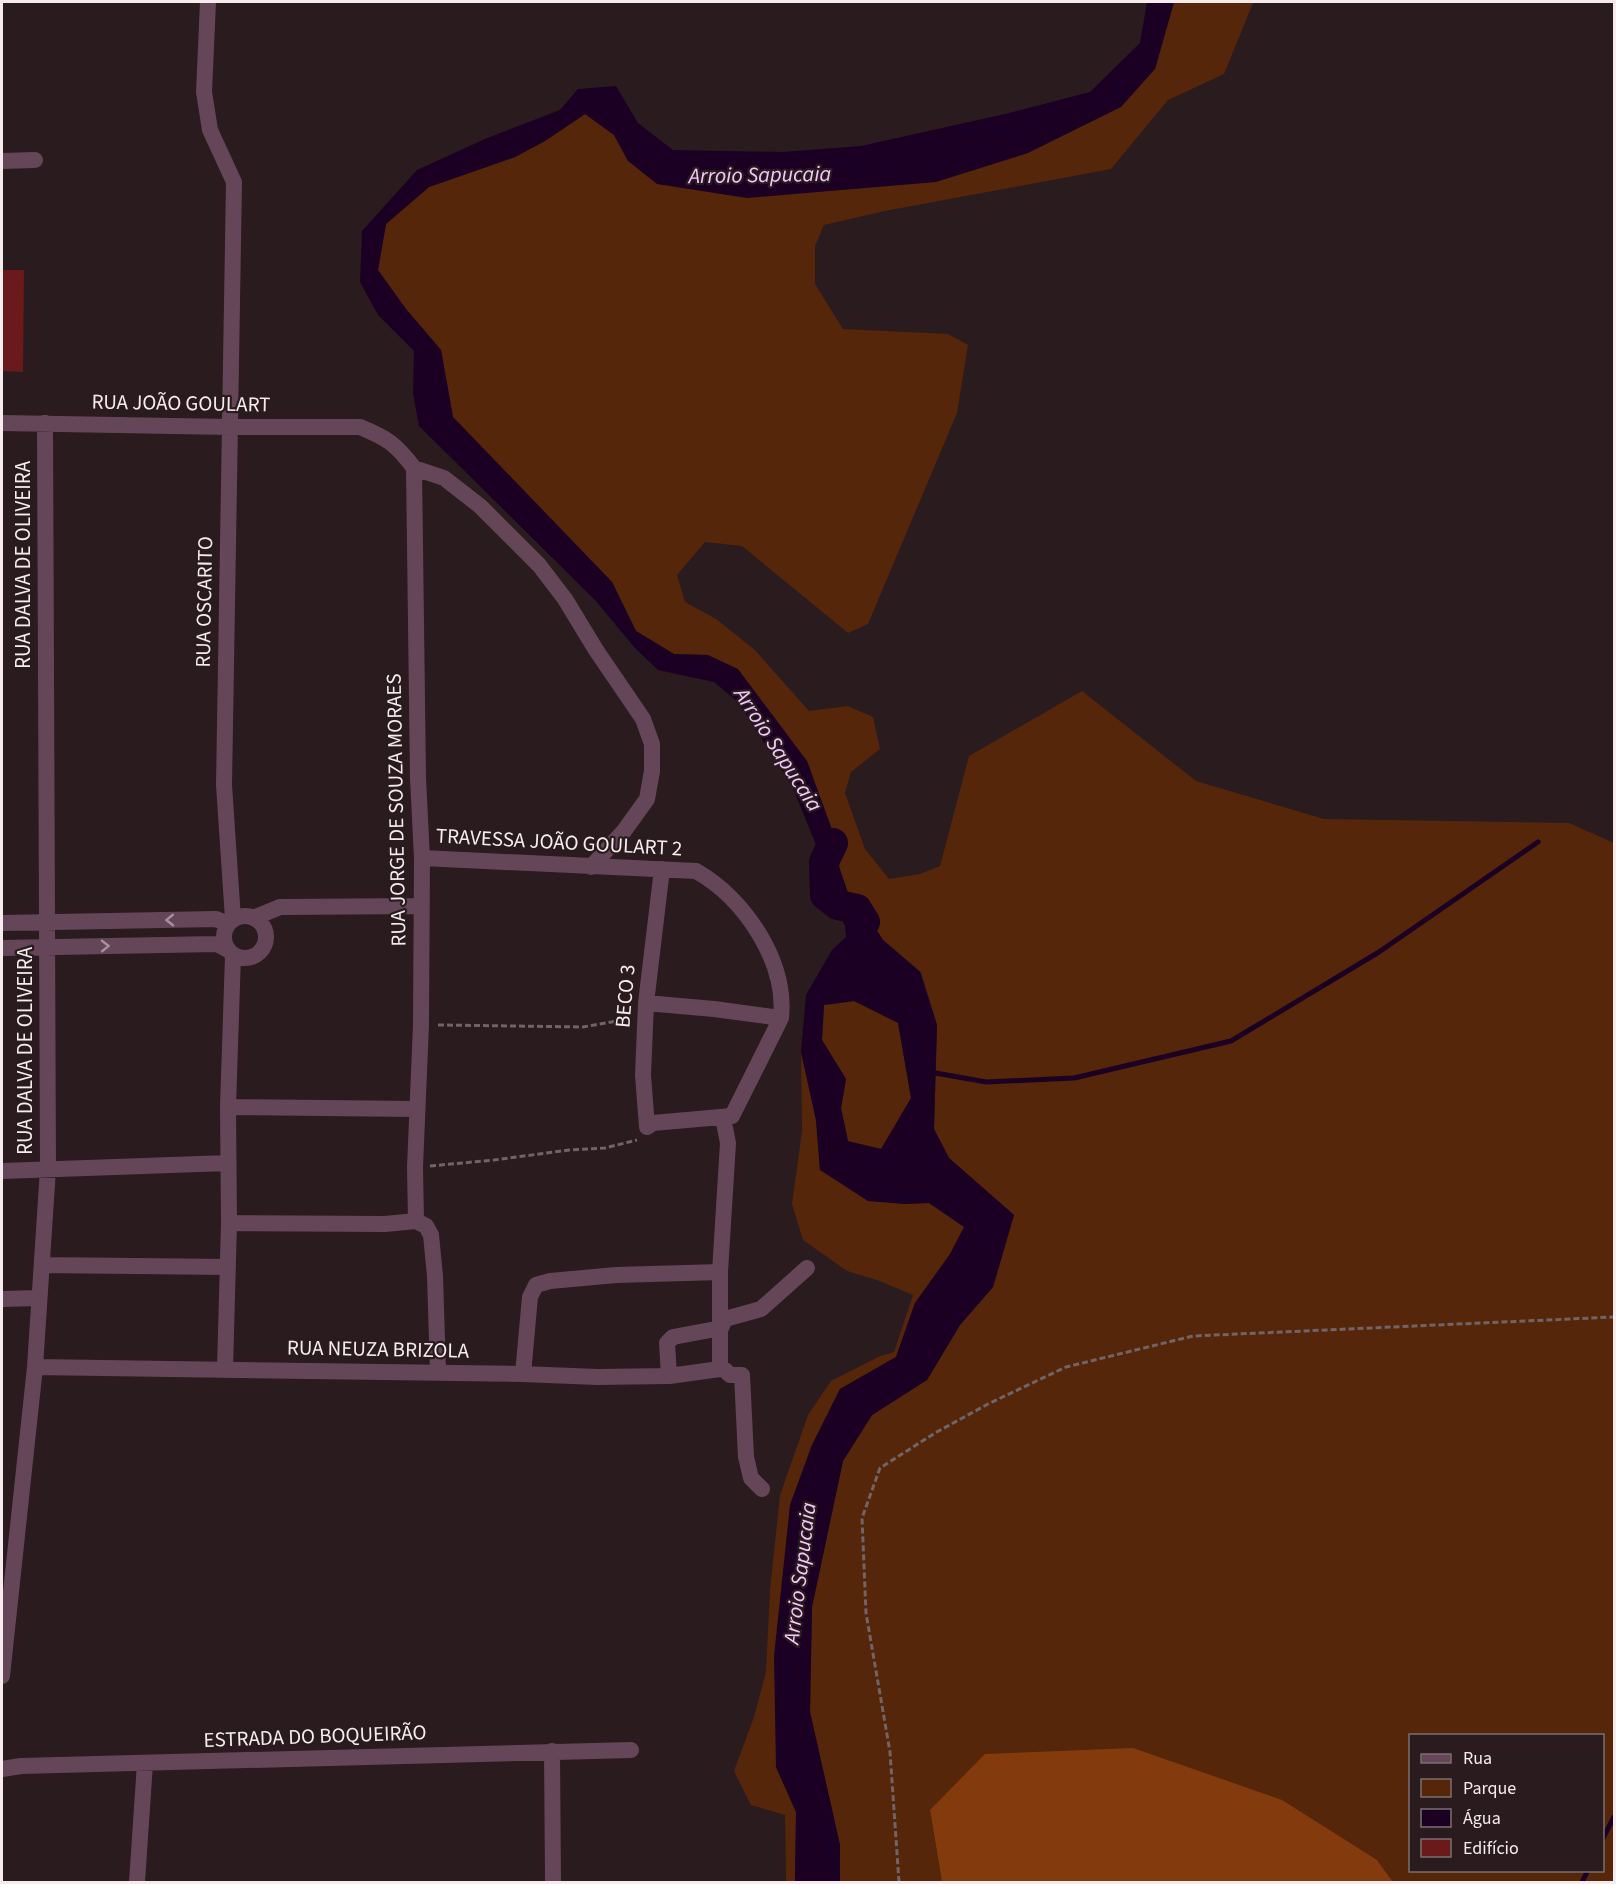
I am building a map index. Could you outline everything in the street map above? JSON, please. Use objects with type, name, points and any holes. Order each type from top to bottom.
[{"type":"street","name":"RUA OSCARITO","points":[[208,2],[204,92],[210,130],[234,182],[224,785],[230,922]]},
{"type":"street","points":[[2,161],[35,160]]},
{"type":"street","name":"RUA JOÃO GOULART","points":[[2,423],[360,427],[397,446],[414,468]]},
{"type":"street","name":"RUA DALVA DE OLIVEIRA","points":[[2,1676],[35,1367],[48,1169],[45,423]]},
{"type":"street","points":[[414,468],[444,478],[480,506],[539,565],[565,599],[596,650],[643,719],[652,744],[652,771],[647,799],[624,831],[591,867]]},
{"type":"street","name":"RUA JORGE DE SOUZA MORAES","points":[[414,468],[418,766],[422,858],[421,1025],[415,1167],[416,1221]]},
{"type":"street","name":"TRAVESSA JOÃO GOULART 2","points":[[422,858],[696,871],[715,881],[756,927],[776,973],[783,1001],[781,1018]]},
{"type":"street","name":"BECO 3","points":[[647,1127],[643,1075],[645,1010],[662,869]]},
{"type":"street","points":[[253,918],[280,907],[421,906]]},
{"type":"street","points":[[2,923],[216,919],[230,922],[246,916],[259,921],[265,933],[263,947],[259,953],[246,958],[230,953],[217,944],[2,948]]},
{"type":"street","points":[[225,1369],[229,1223],[230,953],[223,937],[230,922]]},
{"type":"street","points":[[645,1010],[705,1008],[781,1018],[732,1116],[653,1123],[647,1127]]},
{"type":"street","points":[[228,1107],[416,1109]]},
{"type":"street","points":[[723,1118],[728,1143],[720,1272],[720,1369],[730,1375],[742,1375],[746,1457],[751,1478],[762,1489]]},
{"type":"street","points":[[2,1171],[228,1163]]},
{"type":"street","points":[[229,1223],[385,1224],[416,1221],[426,1226],[431,1235],[435,1276],[438,1372]]},
{"type":"street","points":[[42,1264],[227,1267]]},
{"type":"street","points":[[721,1328],[725,1319],[761,1309],[807,1268]]},
{"type":"street","points":[[523,1374],[530,1297],[536,1285],[550,1281],[616,1275],[720,1272]]},
{"type":"street","points":[[2,1299],[39,1298]]},
{"type":"street","points":[[669,1376],[667,1343],[673,1337],[721,1328]]},
{"type":"street","name":"RUA NEUZA BRIZOLA","points":[[35,1367],[438,1372],[597,1377],[669,1376],[720,1369]]},
{"type":"street","name":"ESTRADA DO BOQUEIRÃO","points":[[2,1769],[21,1766],[631,1750]]},
{"type":"street","points":[[552,1751],[553,1882]]},
{"type":"street","points":[[137,1882],[146,1763]]},
{"type":"path","points":[[421,1025],[583,1027],[645,1010]]},
{"type":"path","points":[[415,1167],[495,1161],[569,1150],[605,1148],[647,1137],[647,1127]]},
{"type":"path","points":[[900,1882],[890,1752],[866,1613],[862,1518],[880,1468],[934,1433],[1066,1367],[1193,1336],[1614,1317]]},
{"type":"green space","points":[[1174,2],[1253,3],[1224,74],[1168,100],[1111,169],[885,211],[824,225],[815,246],[815,284],[843,329],[948,334],[968,345],[957,413],[868,624],[848,633],[742,546],[705,542],[677,575],[685,602],[716,619],[755,650],[809,711],[848,706],[873,717],[880,749],[851,772],[845,793],[865,849],[889,879],[920,874],[940,866],[969,756],[1082,691],[1196,781],[1324,819],[1569,823],[1614,843],[1614,1882],[1393,1882],[1377,1860],[930,1810],[942,1882],[840,1882],[840,1845],[810,1712],[812,1607],[843,1461],[872,1415],[927,1380],[960,1325],[993,1287],[1014,1215],[949,1158],[934,1129],[937,1025],[921,972],[883,940],[867,915],[848,893],[837,861],[835,838],[807,761],[708,655],[674,654],[636,631],[612,582],[453,417],[441,350],[406,309],[378,270],[386,224],[429,187],[515,157],[545,141],[585,114],[614,135],[628,161],[936,182],[1155,69]]},
{"type":"green space","points":[[854,1001],[898,1022],[911,1098],[882,1149],[848,1142],[841,1108],[846,1079],[822,1040],[824,1005]]},
{"type":"green space","points":[[801,1052],[816,1120],[820,1170],[904,1204],[929,1203],[965,1227],[950,1254],[915,1303],[896,1357],[840,1389],[812,1445],[790,1505],[776,1767],[796,1812],[795,1882],[786,1882],[785,1815],[751,1805],[734,1771],[754,1717],[766,1672],[770,1590],[780,1495],[808,1415],[831,1381],[878,1357],[894,1352],[913,1295],[847,1271],[803,1240],[792,1204],[802,1131]]},
{"type":"shaded area","points":[[1133,1748],[1282,1800],[1377,1860],[1393,1882],[942,1882],[930,1810],[985,1754]]},
{"type":"water","points":[[1147,2],[1174,2],[1155,69],[1121,107],[1028,153],[936,182],[747,198],[657,184],[628,161],[614,135],[585,114],[545,141],[515,157],[429,187],[386,224],[378,270],[406,309],[441,350],[453,417],[612,582],[636,631],[674,654],[708,655],[738,669],[807,761],[835,838],[837,861],[848,893],[867,915],[883,940],[920,972],[937,1025],[934,1129],[949,1158],[1014,1215],[993,1287],[960,1325],[927,1380],[872,1415],[843,1461],[812,1607],[810,1712],[840,1845],[840,1882],[795,1882],[796,1812],[776,1767],[774,1656],[790,1505],[812,1445],[840,1389],[896,1357],[915,1303],[950,1254],[964,1227],[929,1203],[904,1204],[868,1201],[820,1170],[816,1120],[801,1052],[806,995],[832,950],[846,937],[845,926],[818,868],[816,845],[793,788],[738,702],[714,682],[658,670],[635,648],[595,600],[419,426],[413,393],[414,351],[378,315],[360,282],[362,231],[417,170],[485,139],[560,110],[578,89],[616,86],[638,123],[673,150],[783,152],[861,146],[1005,114],[1090,92],[1140,43]],"holes":[[[854,1001],[898,1023],[911,1098],[881,1149],[848,1141],[841,1108],[846,1079],[822,1040],[824,1005]]]},
{"type":"building","points":[[2,270],[24,270],[23,372],[2,371]]},
{"type":"waterway","points":[[930,1072],[986,1082],[1074,1078],[1231,1041],[1379,952],[1538,842]]},
{"type":"waterway","name":"Arroio Sapucaia","points":[[833,843],[824,862],[825,895],[838,905],[857,909],[865,922]]},
{"type":"waterway","points":[[1604,1836],[1614,1817]]},
{"type":"waterway","points":[[1582,1882],[1587,1872]]}]
